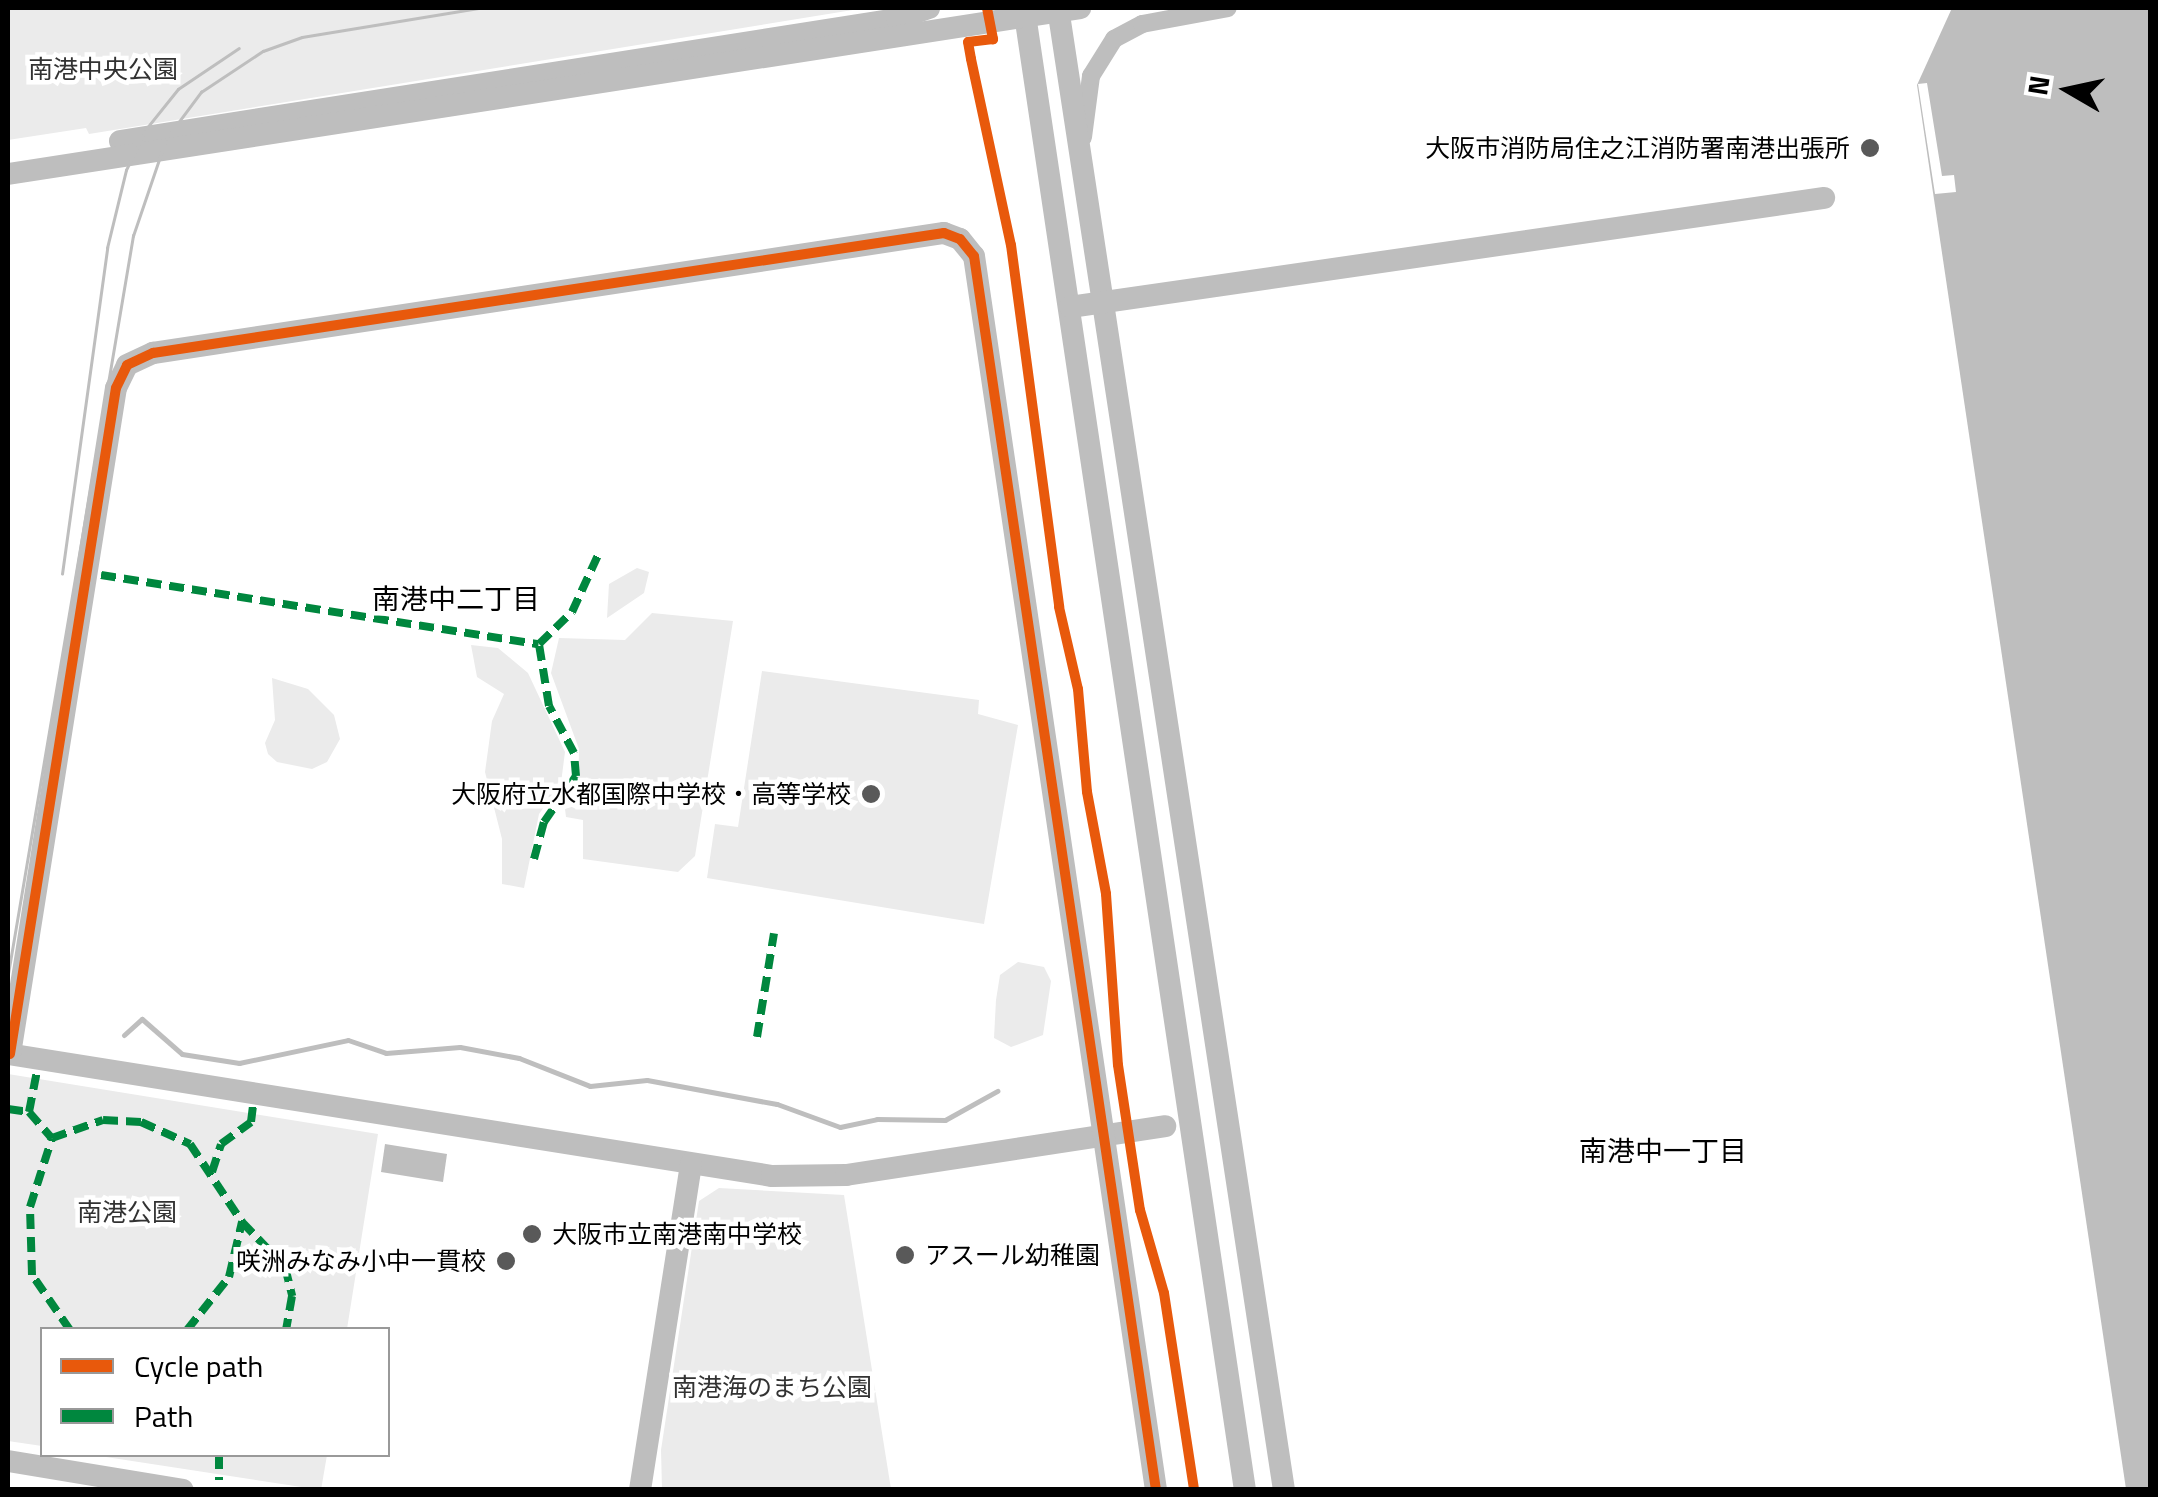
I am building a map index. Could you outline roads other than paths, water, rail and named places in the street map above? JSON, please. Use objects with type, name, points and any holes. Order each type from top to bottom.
[{"type":"street","points":[[8,158],[897,19],[929,8]]},
{"type":"street","points":[[1082,149],[1091,76],[1114,39],[1142,24],[1228,8]]},
{"type":"street","points":[[8,174],[1066,9],[1082,149],[1284,1490]]},
{"type":"street","points":[[1025,13],[1246,1490]]},
{"type":"street","points":[[1070,307],[1824,198]]},
{"type":"street","points":[[1156,1490],[1102,1136],[974,256],[960,238],[944,233],[153,353],[127,365],[116,388],[8,1054],[772,1176],[846,1176],[1102,1136],[1165,1126]]},
{"type":"street","points":[[640,1490],[691,1164]]},
{"type":"street","points":[[8,1462],[183,1490]]},
{"type":"waterway","points":[[124,1035],[142,1019],[182,1054],[239,1063],[348,1040],[386,1053],[460,1047],[519,1058],[590,1086],[647,1080],[777,1104],[840,1127],[877,1119],[945,1120],[997,1091]]},
{"type":"tram line","points":[[8,974],[133,236],[166,139],[201,92],[263,51],[302,37],[480,8]]},
{"type":"tram line","points":[[62,574],[107,248],[126,170],[146,129],[178,89],[239,48]]},
{"type":"place","name":"大阪市消防局住之江消防署南港出張所","points":[[1870,148]]},
{"type":"place","name":"大阪府立水都国際中学校・高等学校","points":[[871,794]]},
{"type":"place","name":"大阪市立南港南中学校","points":[[532,1234]]},
{"type":"place","name":"アスール幼稚園","points":[[905,1255]]},
{"type":"place","name":"咲洲みなみ小中一貫校","points":[[506,1261]]},
{"type":"district","name":"南港中二丁目","points":[[456,599]]},
{"type":"district","name":"南港中一丁目","points":[[1663,1151]]},
{"type":"park label","name":"南港中央公園","points":[[103,69]]},
{"type":"park label","name":"南港公園","points":[[127,1212]]},
{"type":"park label","name":"南港海のまち公園","points":[[772,1387]]}]
